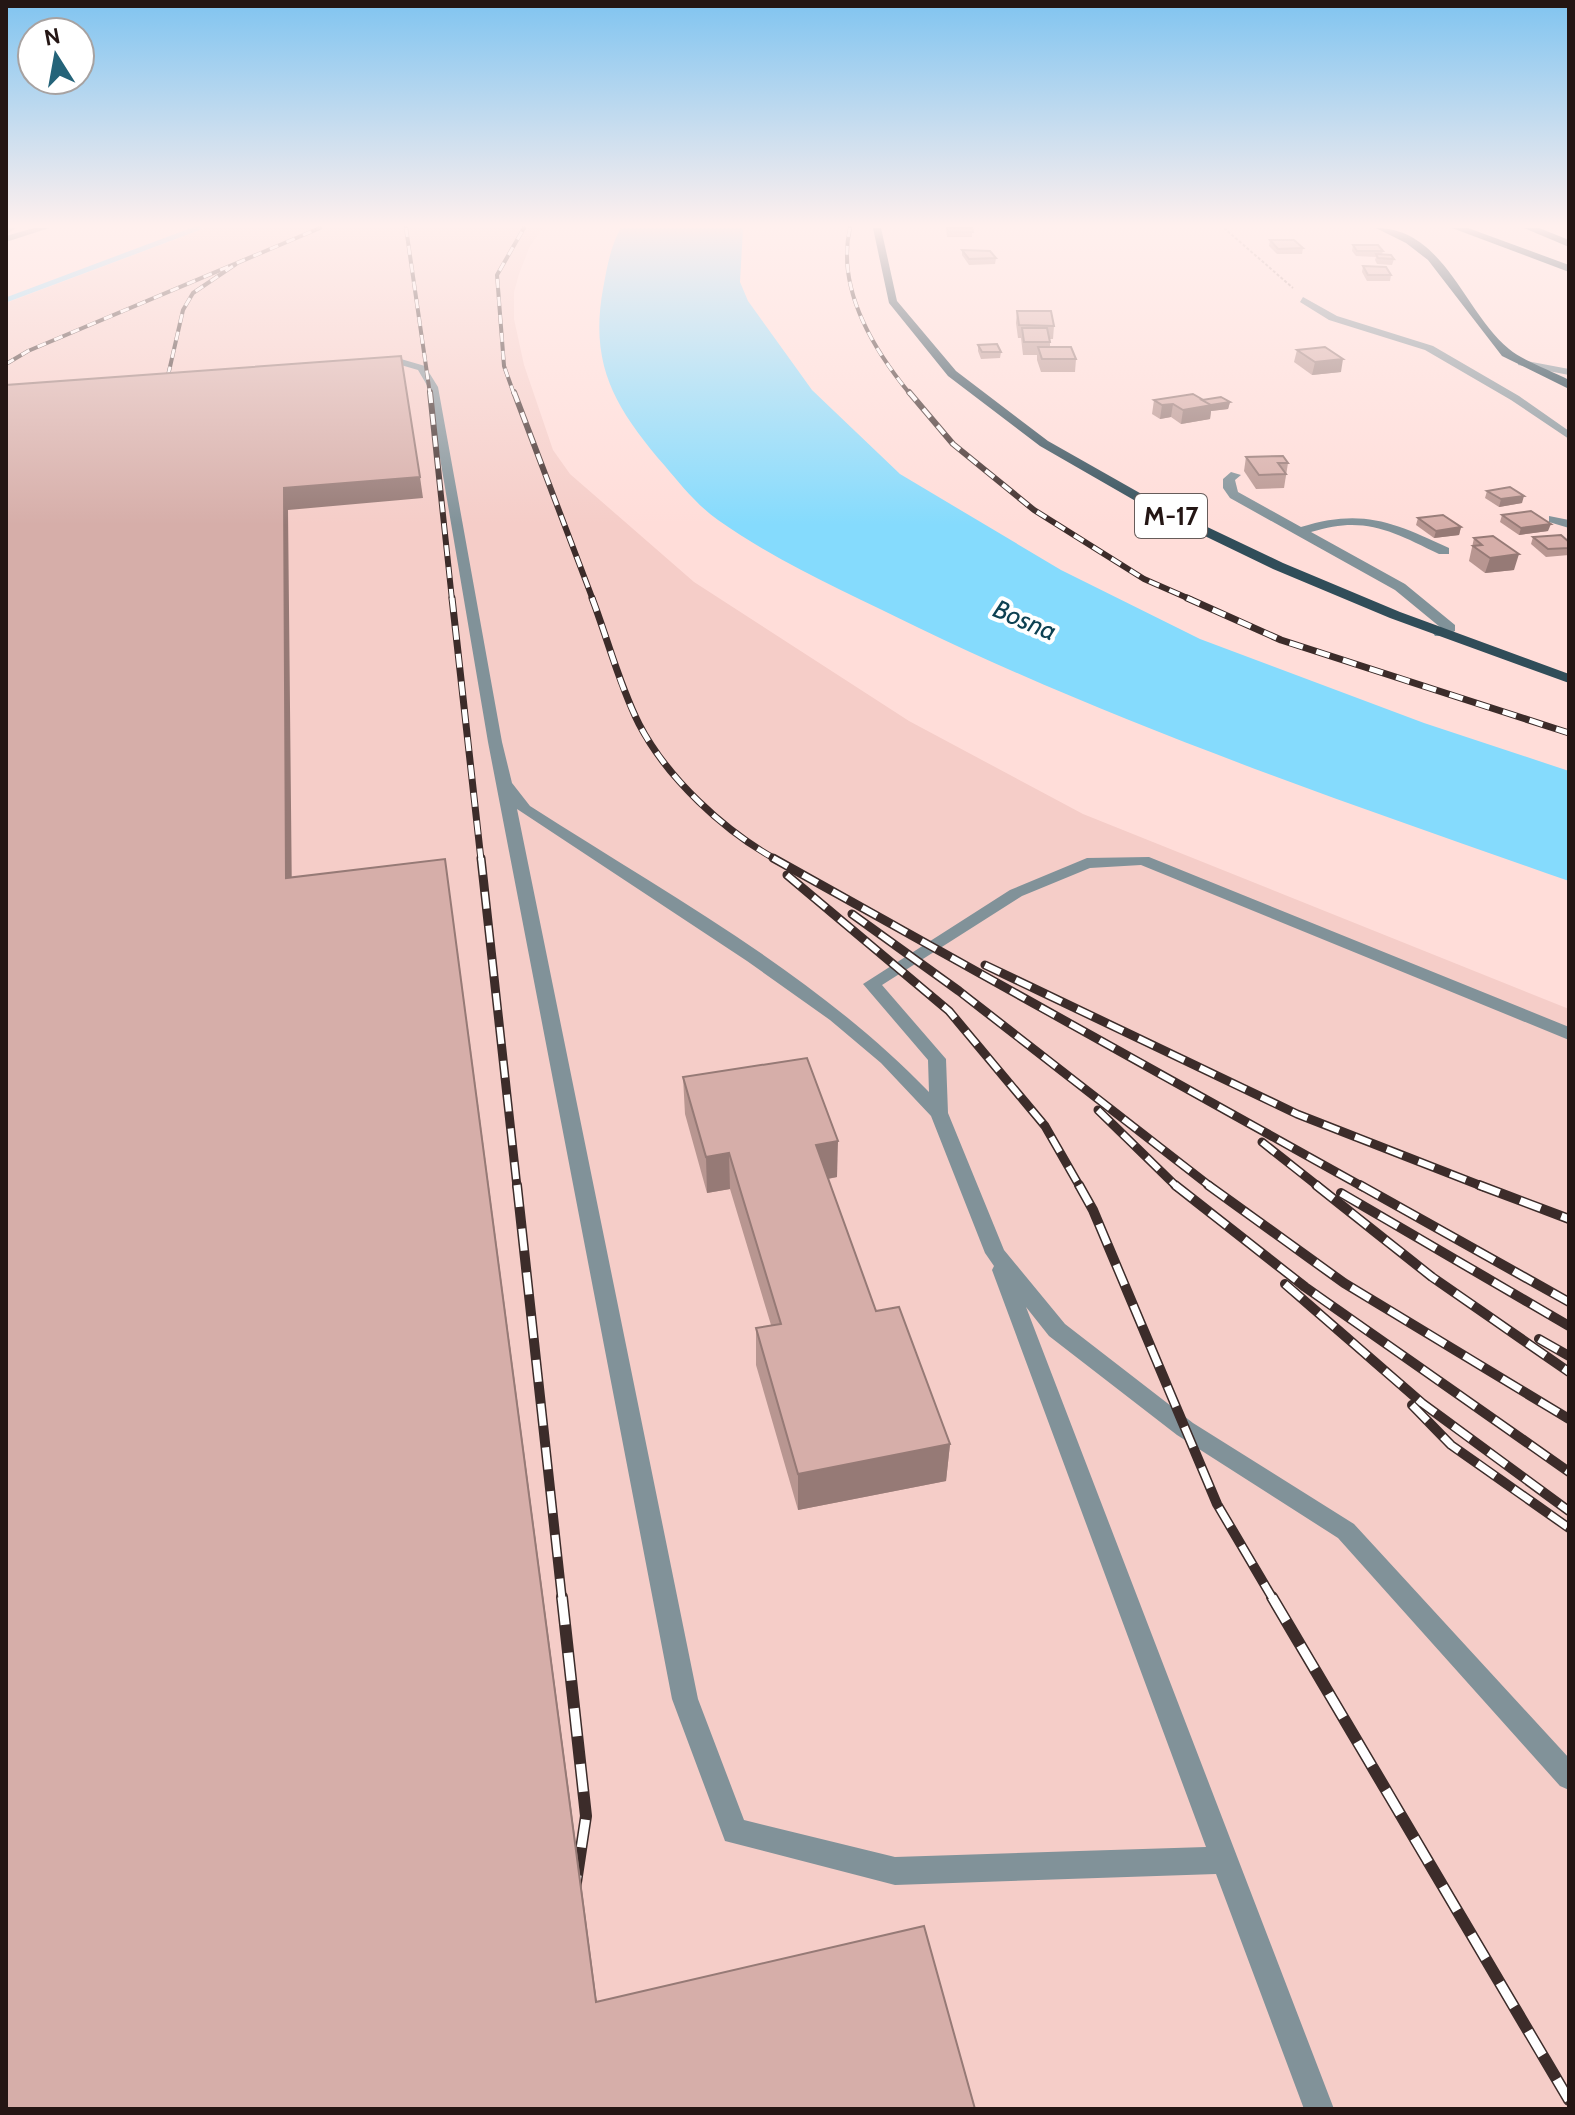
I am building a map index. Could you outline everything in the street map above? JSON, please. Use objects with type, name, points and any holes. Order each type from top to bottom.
[{"type":"highway","points":[[1483,327],[1493,340],[1521,363],[1569,385]]},
{"type":"main road","name":"M-17","points":[[910,327],[952,374],[1001,412],[1061,454],[1147,504],[1242,552],[1440,633],[1569,679]]},
{"type":"street","points":[[1361,327],[1429,348],[1515,398],[1569,436]]},
{"type":"street","points":[[1235,475],[1229,479],[1229,488],[1234,495],[1400,587],[1450,628],[1440,633]]},
{"type":"street","points":[[1299,532],[1339,520],[1368,519],[1382,522],[1444,551]]},
{"type":"street","points":[[1553,519],[1569,524]]},
{"type":"lane","points":[[365,360],[413,364],[422,368],[433,387],[495,742],[685,1699],[735,1831],[895,1871],[1227,1860]]},
{"type":"lane","points":[[1521,363],[1569,372]]},
{"type":"lane","points":[[505,784],[525,809],[753,957],[836,1016],[887,1059],[939,1113]]},
{"type":"lane","points":[[1319,2109],[1227,1860],[939,1113],[937,1059],[872,984],[1016,893],[1087,863],[1143,860],[1569,1034]]},
{"type":"lane","points":[[995,1253],[1057,1330],[1185,1429],[1346,1531],[1569,1777]]},
{"type":"shaded area","points":[[6,327],[516,327],[524,365],[553,450],[570,474],[694,582],[909,721],[1083,814],[1569,1009],[1569,2109],[6,2109]]},
{"type":"water","name":"Bosna","points":[[600,327],[766,327],[812,390],[900,474],[1061,570],[1200,639],[1424,723],[1569,771],[1569,881],[1159,732],[998,665],[790,564],[703,508],[648,445],[610,385],[600,341]]},
{"type":"building","points":[[1022,328],[1047,328],[1050,342],[1024,342]]},
{"type":"building","points":[[997,344],[1001,352],[982,352],[978,345]]},
{"type":"building","points":[[1038,347],[1071,347],[1076,359],[1042,359]]},
{"type":"building","points":[[1325,347],[1343,359],[1315,362],[1297,350]]},
{"type":"building","points":[[401,356],[420,477],[284,488],[286,878],[445,859],[596,2002],[924,1926],[975,2109],[6,2109],[6,385]]},
{"type":"building","points":[[1193,394],[1212,405],[1183,410],[1173,404],[1162,405],[1154,400]]},
{"type":"building","points":[[1221,397],[1230,402],[1211,405],[1202,400]]},
{"type":"building","points":[[1283,456],[1288,463],[1278,463],[1286,474],[1259,475],[1246,457]]},
{"type":"building","points":[[1510,487],[1524,496],[1501,499],[1487,491]]},
{"type":"building","points":[[1531,511],[1551,524],[1521,528],[1502,515]]},
{"type":"building","points":[[1443,515],[1461,527],[1436,531],[1418,518]]},
{"type":"building","points":[[1561,535],[1569,542],[1569,548],[1548,549],[1533,537]]},
{"type":"building","points":[[1493,536],[1519,554],[1490,558],[1473,546],[1482,545],[1474,538]]},
{"type":"building","points":[[807,1058],[838,1141],[816,1145],[876,1311],[899,1307],[950,1444],[798,1474],[756,1328],[781,1324],[729,1153],[706,1157],[683,1077]]},
{"type":"railway","points":[[6,364],[28,351],[86,327]]},
{"type":"railway","points":[[164,393],[179,327]]},
{"type":"railway","points":[[420,327],[430,394]]},
{"type":"railway","points":[[501,327],[504,366],[514,394]]},
{"type":"railway","points":[[866,327],[883,358],[910,394]]},
{"type":"railway","points":[[430,392],[452,600]]},
{"type":"railway","points":[[514,392],[593,600]]},
{"type":"railway","points":[[909,392],[953,444],[1034,510],[1144,579],[1192,600]]},
{"type":"railway","points":[[452,598],[481,860]]},
{"type":"railway","points":[[592,598],[625,693],[639,724],[665,764],[717,818],[777,860]]},
{"type":"railway","points":[[1187,598],[1281,640],[1569,733]]},
{"type":"railway","points":[[481,858],[517,1187]]},
{"type":"railway","points":[[773,858],[1363,1187]]},
{"type":"railway","points":[[787,875],[949,1011],[1045,1126],[1080,1187]]},
{"type":"railway","points":[[852,914],[959,991],[1211,1187]]},
{"type":"railway","points":[[985,965],[1297,1114],[1484,1187]]},
{"type":"railway","points":[[1098,1110],[1177,1187]]},
{"type":"railway","points":[[1262,1142],[1319,1187]]},
{"type":"railway","points":[[517,1185],[562,1599]]},
{"type":"railway","points":[[1079,1185],[1093,1210],[1217,1504],[1273,1599]]},
{"type":"railway","points":[[1175,1185],[1305,1287],[1569,1472]]},
{"type":"railway","points":[[1208,1185],[1344,1283],[1569,1419]]},
{"type":"railway","points":[[1316,1185],[1432,1277],[1569,1372]]},
{"type":"railway","points":[[1360,1185],[1569,1302]]},
{"type":"railway","points":[[1479,1185],[1569,1219]]},
{"type":"railway","points":[[1341,1193],[1569,1326]]},
{"type":"railway","points":[[1285,1284],[1422,1403],[1569,1511]]},
{"type":"railway","points":[[1539,1339],[1569,1356]]},
{"type":"railway","points":[[1412,1405],[1451,1445],[1569,1528]]},
{"type":"railway","points":[[562,1597],[586,1816],[575,1889]]},
{"type":"railway","points":[[1272,1597],[1569,2100]]}]
